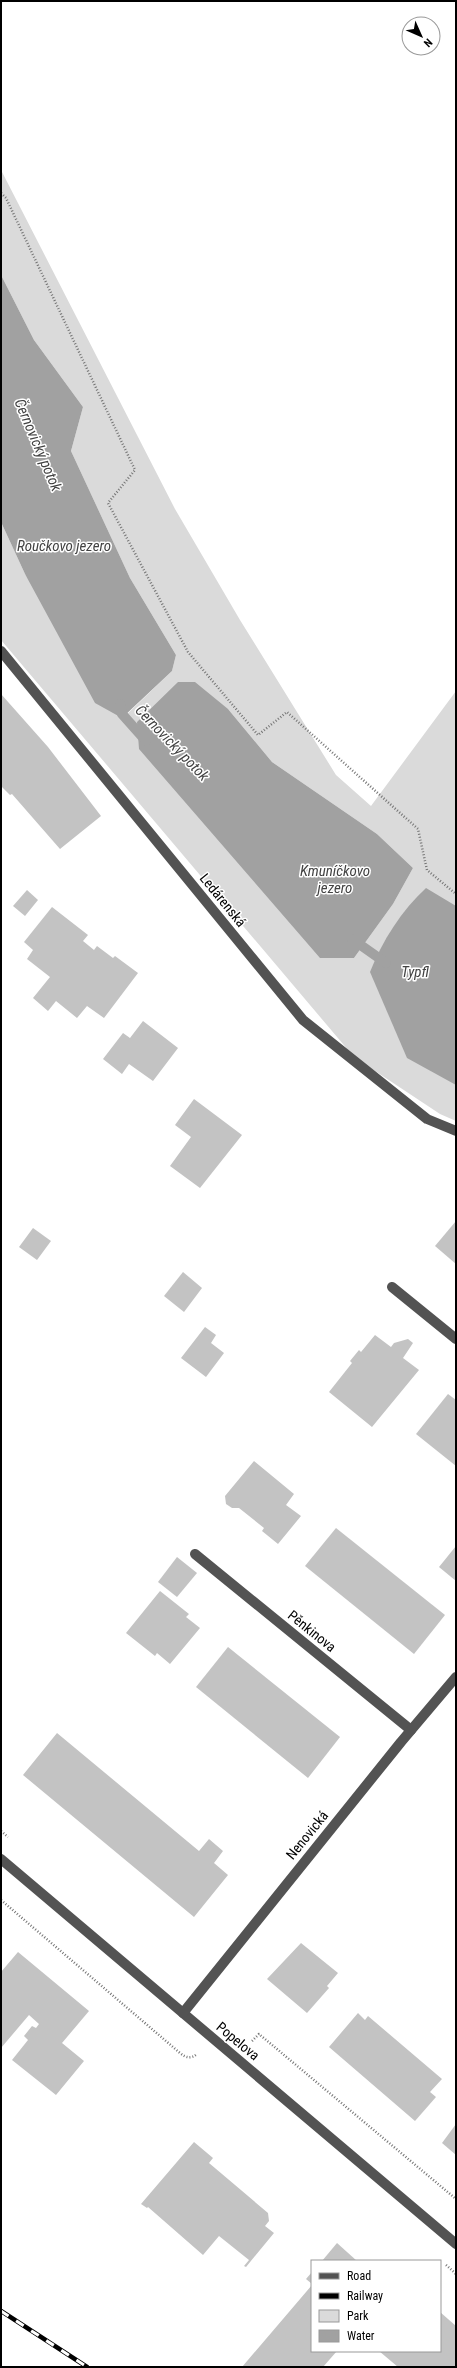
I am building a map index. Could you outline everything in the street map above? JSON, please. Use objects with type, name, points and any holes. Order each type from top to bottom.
[{"type":"street","name":"Ledárenská","points":[[1,651],[303,1020],[427,1119],[456,1131]]},
{"type":"street","points":[[392,1287],[456,1338]]},
{"type":"street","name":"Pěnkinova","points":[[195,1554],[412,1730]]},
{"type":"street","name":"Nenovická","points":[[183,2013],[456,1677]]},
{"type":"street","name":"Popelova","points":[[1,1859],[456,2244]]},
{"type":"path","points":[[1,193],[6,198],[135,470],[108,503],[188,652],[258,735],[287,712],[418,829],[427,870],[456,894]]},
{"type":"path","points":[[1,1831],[13,1841]]},
{"type":"path","points":[[1,1900],[180,2054],[186,2058],[193,2057],[199,2053],[204,2057]]},
{"type":"path","points":[[245,2037],[251,2042],[259,2034],[456,2199]]},
{"type":"path","points":[[442,2262],[456,2274]]},
{"type":"green space","points":[[1,170],[175,509],[240,620],[336,775],[371,806],[456,691],[456,1121],[440,1114],[354,1057],[1,640],[1,522],[25,574],[123,718],[172,671],[176,655],[130,578],[71,451],[83,407],[34,340],[1,275]],"holes":[[[228,709],[272,762],[377,834],[413,868],[393,904],[354,958]]]},
{"type":"water","name":"Roučkovo jezero","points":[[1,275],[34,340],[83,407],[71,451],[130,578],[176,655],[172,671],[122,718],[95,703],[25,574],[1,522]]},
{"type":"water","name":"Kmuníčkovo jezero","points":[[178,682],[195,682],[228,709],[272,762],[377,834],[413,868],[393,904],[354,958],[320,958],[139,749],[137,722]]},
{"type":"water","name":"Typfl","points":[[426,888],[456,906],[456,1085],[407,1058],[370,972],[380,949],[401,916]]},
{"type":"building","points":[[1,694],[48,747],[101,816],[60,849],[12,794],[10,795],[1,786]]},
{"type":"building","points":[[27,890],[38,900],[25,916],[13,906]]},
{"type":"building","points":[[52,907],[88,935],[83,941],[94,950],[97,946],[113,958],[115,956],[138,973],[104,1018],[87,1006],[77,1018],[56,1001],[48,1011],[33,998],[50,977],[27,959],[33,950],[24,942]]},
{"type":"building","points":[[143,1021],[178,1048],[153,1081],[129,1064],[122,1074],[103,1059],[123,1033],[130,1038]]},
{"type":"building","points":[[194,1099],[242,1135],[200,1188],[170,1166],[191,1137],[175,1125]]},
{"type":"building","points":[[456,1221],[456,1264],[435,1246]]},
{"type":"building","points":[[33,1228],[51,1241],[37,1260],[19,1247]]},
{"type":"building","points":[[183,1272],[202,1288],[184,1312],[164,1296]]},
{"type":"building","points":[[205,1327],[216,1335],[211,1343],[224,1353],[206,1377],[181,1358]]},
{"type":"building","points":[[375,1335],[391,1347],[394,1343],[408,1339],[413,1343],[403,1358],[419,1370],[372,1427],[329,1392],[352,1363],[350,1361],[359,1350],[361,1352]]},
{"type":"building","points":[[448,1394],[456,1400],[456,1466],[416,1434]]},
{"type":"building","points":[[254,1461],[294,1494],[286,1505],[301,1516],[278,1544],[262,1531],[264,1528],[239,1508],[232,1508],[226,1504],[225,1496]]},
{"type":"building","points":[[336,1528],[445,1615],[414,1654],[305,1566]]},
{"type":"building","points":[[456,1546],[456,1581],[439,1567]]},
{"type":"building","points":[[177,1557],[197,1573],[177,1597],[158,1582]]},
{"type":"building","points":[[160,1591],[189,1614],[186,1617],[200,1628],[170,1664],[157,1653],[155,1656],[126,1633]]},
{"type":"building","points":[[228,1647],[340,1737],[308,1778],[196,1687]]},
{"type":"building","points":[[57,1733],[199,1851],[209,1839],[223,1851],[214,1863],[228,1875],[194,1917],[23,1775]]},
{"type":"building","points":[[301,1943],[338,1973],[327,1986],[329,1988],[307,2013],[267,1979]]},
{"type":"building","points":[[18,1952],[89,2011],[62,2043],[84,2061],[56,2095],[12,2060],[28,2040],[24,2036],[32,2026],[36,2028],[39,2024],[29,2015],[1,2048],[1,1972]]},
{"type":"building","points":[[358,2013],[365,2020],[368,2016],[442,2079],[430,2092],[436,2097],[415,2121],[329,2047]]},
{"type":"building","points":[[456,2124],[456,2155],[442,2143]]},
{"type":"building","points":[[194,2142],[213,2158],[209,2163],[268,2213],[269,2221],[265,2226],[274,2233],[246,2267],[244,2266],[249,2260],[219,2236],[203,2255],[148,2207],[147,2208],[141,2204]]},
{"type":"building","points":[[337,2243],[356,2260],[323,2260]]},
{"type":"building","points":[[311,2273],[311,2283],[306,2279]]},
{"type":"building","points":[[311,2286],[311,2352],[336,2352],[323,2367],[242,2367]]},
{"type":"building","points":[[441,2313],[456,2326],[456,2367],[398,2367],[380,2352],[441,2352]]},
{"type":"waterway","name":"Černovický potok","points":[[120,704],[122,714],[146,741]]},
{"type":"waterway","name":"Černovický potok","points":[[352,939],[386,963]]},
{"type":"railway","points":[[1,2311],[87,2367]]}]
